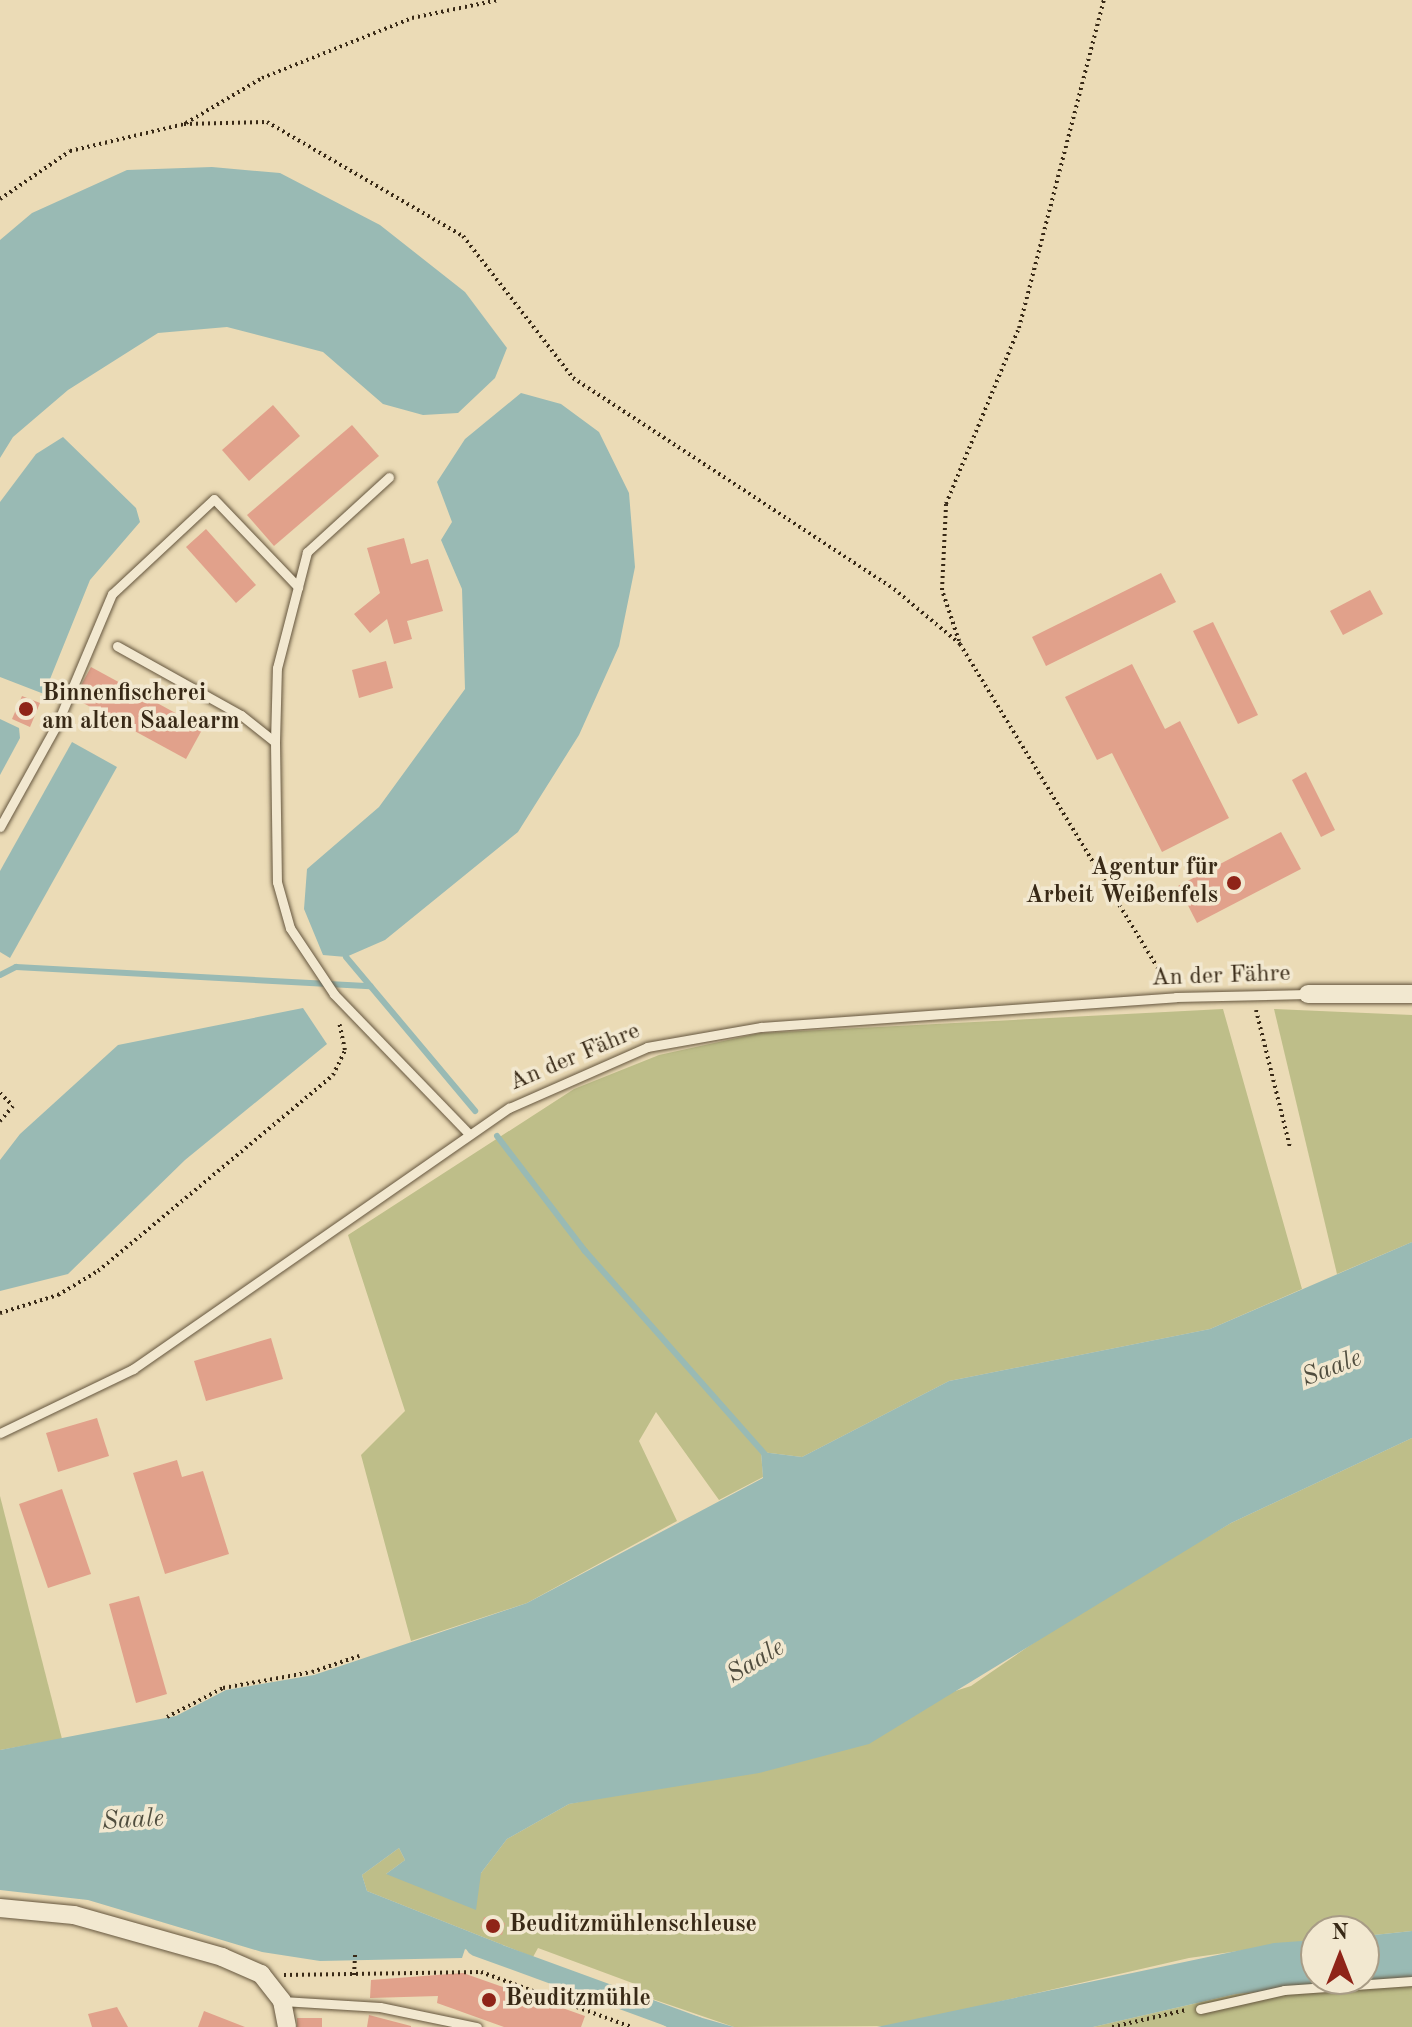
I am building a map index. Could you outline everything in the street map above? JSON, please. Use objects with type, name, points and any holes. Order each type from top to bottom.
[{"type":"street","points":[[1308,994],[1412,994]]},
{"type":"street","points":[[0,1908],[74,1915],[171,1940],[261,1974],[282,2001],[287,2027]]},
{"type":"lane","points":[[389,477],[307,552],[277,668],[277,882],[290,928],[318,975],[469,1134]]},
{"type":"lane","points":[[0,827],[57,724],[112,594],[214,499],[298,587]]},
{"type":"lane","points":[[117,646],[241,715],[275,742]]},
{"type":"lane","name":"An der Fähre","points":[[0,1433],[133,1369],[509,1108],[647,1047],[761,1027],[1176,997],[1308,994]]},
{"type":"lane","points":[[1200,2009],[1284,1990],[1412,1981]]},
{"type":"lane","points":[[282,2001],[380,2007],[477,2027]]},
{"type":"path","points":[[184,124],[262,78],[412,18],[498,0]]},
{"type":"path","points":[[1104,0],[1019,328],[946,504],[942,590],[960,644],[1176,997]]},
{"type":"path","points":[[0,199],[70,151],[184,124],[267,122],[463,236],[573,378],[894,589],[960,644]]},
{"type":"path","points":[[0,1313],[58,1295],[98,1271],[333,1075],[345,1050],[333,993]]},
{"type":"path","points":[[1253,996],[1290,1147]]},
{"type":"path","points":[[0,1093],[13,1106],[0,1121]]},
{"type":"path","points":[[167,1717],[223,1688],[312,1672],[359,1656]]},
{"type":"path","points":[[354,1975],[355,1954]]},
{"type":"path","points":[[261,1974],[481,1972],[631,2027]]},
{"type":"path","points":[[1112,2027],[1200,2009]]},
{"type":"green space","points":[[1223,1009],[1302,1289],[1210,1329],[949,1381],[802,1457],[761,1452],[763,1477],[719,1500],[656,1412],[639,1441],[677,1521],[527,1603],[411,1641],[361,1455],[405,1411],[348,1235],[574,1089],[659,1055],[760,1033]]},
{"type":"green space","points":[[1274,1009],[1412,1015],[1412,1242],[1337,1274]]},
{"type":"green space","points":[[1412,1438],[1412,1931],[1380,1934],[1380,1915],[1300,1915],[1300,1942],[1189,1958],[893,2026],[734,2027],[632,1992],[635,1984],[538,1948],[533,1957],[367,1891],[362,1875],[399,1848],[405,1860],[386,1874],[481,1873],[507,1839],[569,1804],[655,1786],[971,1686],[1077,1613],[1231,1523]]},
{"type":"green space","points":[[0,1496],[62,1739],[0,1750]]},
{"type":"green space","points":[[1412,1978],[1412,2027],[1093,2027],[1236,1994],[1300,1988],[1300,1995],[1380,1995],[1380,1981]]},
{"type":"water","points":[[212,167],[280,173],[380,225],[465,292],[507,348],[495,378],[458,413],[423,415],[383,404],[323,352],[227,327],[158,333],[68,390],[13,437],[0,458],[0,240],[32,213],[127,170]]},
{"type":"water","points":[[521,393],[561,404],[599,432],[629,493],[635,567],[619,646],[579,735],[518,832],[385,940],[346,957],[323,955],[304,909],[307,869],[379,807],[465,689],[462,589],[441,540],[452,522],[437,482],[465,439]]},
{"type":"water","points":[[63,437],[136,508],[140,522],[90,580],[44,694],[0,677],[0,502],[36,454]]},
{"type":"water","points":[[0,719],[19,728],[20,738],[0,775]]},
{"type":"water","points":[[72,742],[117,767],[10,958],[0,952],[0,871]]},
{"type":"water","points":[[303,1008],[327,1044],[185,1160],[68,1274],[0,1291],[0,1160],[20,1134],[118,1045]]},
{"type":"water","name":"Saale","points":[[1412,1242],[1412,1438],[1231,1523],[869,1744],[759,1773],[569,1804],[507,1839],[481,1873],[476,1910],[386,1874],[405,1860],[399,1848],[362,1875],[367,1891],[503,1945],[499,1961],[465,1949],[462,1958],[320,1961],[262,1952],[88,1900],[0,1890],[0,1750],[176,1716],[226,1690],[314,1675],[527,1603],[763,1478],[761,1452],[802,1457],[949,1381],[1210,1329]]},
{"type":"water","points":[[1412,1931],[1412,1978],[1380,1981],[1380,1934]]},
{"type":"water","points":[[1300,1941],[1300,1988],[1236,1994],[1093,2027],[877,2027],[1274,1943]]},
{"type":"water","points":[[652,2000],[734,2027],[667,2027],[647,2016]]},
{"type":"building","points":[[273,405],[300,436],[249,481],[222,450]]},
{"type":"building","points":[[352,425],[379,456],[274,546],[247,515]]},
{"type":"building","points":[[206,529],[256,585],[236,603],[186,547]]},
{"type":"building","points":[[404,538],[411,564],[428,559],[443,611],[407,621],[412,639],[394,644],[387,619],[370,633],[354,614],[380,593],[367,548]]},
{"type":"building","points":[[1161,573],[1176,602],[1046,666],[1032,637]]},
{"type":"building","points":[[1370,590],[1383,614],[1343,635],[1330,611]]},
{"type":"building","points":[[1213,622],[1258,715],[1238,724],[1193,631]]},
{"type":"building","points":[[386,661],[393,688],[359,698],[352,670]]},
{"type":"building","points":[[1132,664],[1165,729],[1180,721],[1229,818],[1162,852],[1112,753],[1097,760],[1065,697]]},
{"type":"building","points":[[91,667],[203,728],[186,759],[74,698]]},
{"type":"building","points":[[22,696],[40,703],[30,727],[12,719]]},
{"type":"building","points":[[1306,772],[1335,830],[1321,837],[1292,780]]},
{"type":"building","points":[[1281,832],[1301,869],[1197,923],[1178,886]]},
{"type":"building","points":[[271,1338],[283,1379],[206,1401],[194,1361]]},
{"type":"building","points":[[97,1418],[109,1456],[58,1472],[46,1433]]},
{"type":"building","points":[[177,1460],[182,1477],[203,1471],[229,1554],[165,1574],[133,1473]]},
{"type":"building","points":[[62,1489],[91,1574],[48,1588],[19,1504]]},
{"type":"building","points":[[139,1596],[167,1694],[136,1703],[109,1604]]},
{"type":"building","name":"Beuditzmühlenschleuse","points":[[484,1917],[505,1923],[502,1935],[481,1928]]},
{"type":"building","name":"Beuditzmühle","points":[[463,1973],[585,2016],[581,2027],[504,2027],[437,2003],[438,1996],[370,1998],[371,1980]]},
{"type":"building","points":[[117,2007],[128,2027],[92,2027],[88,2014]]},
{"type":"building","points":[[204,2011],[245,2027],[198,2027]]},
{"type":"building","points":[[369,2015],[411,2026],[411,2027],[367,2027]]},
{"type":"building","points":[[297,2018],[322,2018],[322,2027],[297,2027]]},
{"type":"waterway","points":[[346,957],[475,1111]]},
{"type":"waterway","points":[[0,975],[16,967],[370,986]]},
{"type":"waterway","points":[[497,1136],[585,1251],[767,1457]]},
{"type":"waterway","points":[[476,1946],[697,2027]]},
{"type":"place","name":"Binnenfischerei am alten Saalearm","points":[[26,709]]},
{"type":"place","name":"Agentur für Arbeit Weißenfels","points":[[1234,883]]},
{"type":"place","name":"Beuditzmühlenschleuse","points":[[493,1926]]},
{"type":"place","name":"Beuditzmühle","points":[[489,2000]]}]
